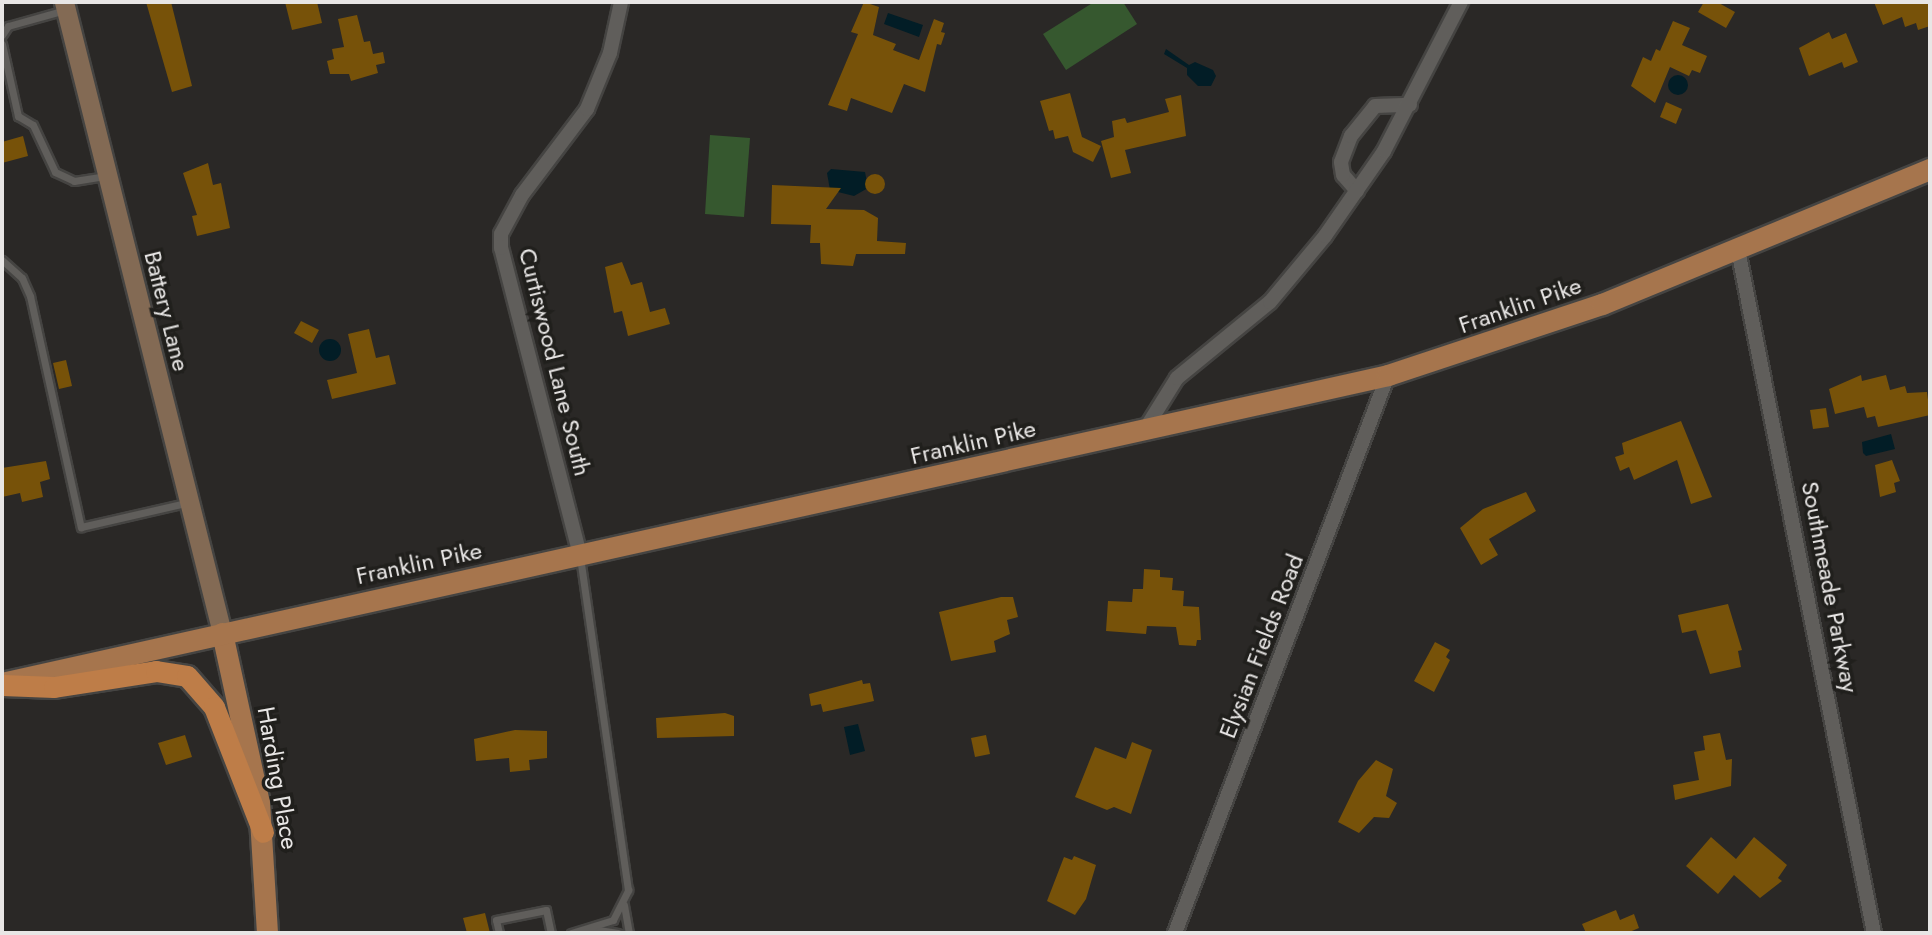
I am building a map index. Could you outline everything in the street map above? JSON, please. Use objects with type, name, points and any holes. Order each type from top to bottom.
[{"type":"highway","points":[[2,684],[54,687],[156,671],[187,676],[214,707],[263,832]]},
{"type":"main road","name":"Battery Lane","points":[[65,6],[222,633]]},
{"type":"main road","name":"Franklin Pike","points":[[2,684],[1388,375],[1541,327],[1738,250],[1930,169]]},
{"type":"main road","name":"Harding Place","points":[[222,633],[263,832],[267,933]]},
{"type":"street","name":"Curtiswood Lane South","points":[[580,555],[501,234],[522,195],[587,109],[610,53],[621,2]]},
{"type":"street","points":[[1144,431],[1177,379],[1270,302],[1357,191],[1410,105],[1461,2]]},
{"type":"street","points":[[1357,191],[1343,174],[1341,162],[1351,136],[1375,106],[1410,105]]},
{"type":"street","name":"Southmeade Parkway","points":[[1738,250],[1874,933]]},
{"type":"street","name":"Elysian Fields Road","points":[[1175,933],[1388,375]]},
{"type":"lane","points":[[2,35],[8,26],[65,6]]},
{"type":"lane","points":[[2,44],[18,116],[33,125],[55,172],[74,181],[108,175]]},
{"type":"lane","points":[[2,260],[22,278],[30,296],[81,527],[190,502]]},
{"type":"lane","points":[[571,933],[592,929],[612,920],[624,905],[628,890],[619,812],[580,555]]},
{"type":"lane","points":[[624,905],[629,933]]},
{"type":"lane","points":[[499,933],[496,920],[546,910],[551,933]]},
{"type":"lane","points":[[592,929],[618,933]]},
{"type":"green space","points":[[1094,2],[1123,2],[1137,24],[1066,70],[1043,34]]},
{"type":"green space","points":[[710,135],[750,138],[744,217],[705,214]]},
{"type":"water","points":[[888,13],[923,25],[919,37],[884,24]]},
{"type":"water","points":[[1166,49],[1189,65],[1195,62],[1213,70],[1216,76],[1211,86],[1198,86],[1187,75],[1187,68],[1164,54]]},
{"type":"water","points":[[1674,75],[1682,75],[1688,85],[1682,95],[1674,95],[1668,89],[1668,81]]},
{"type":"water","points":[[831,169],[865,172],[868,188],[854,196],[830,190],[827,173]]},
{"type":"water","points":[[326,339],[334,339],[341,346],[341,354],[334,361],[326,361],[319,354],[319,346]]},
{"type":"water","points":[[1891,434],[1895,449],[1866,456],[1863,453],[1862,442]]},
{"type":"water","points":[[858,724],[865,751],[850,755],[844,727]]},
{"type":"building","points":[[146,2],[171,2],[192,86],[172,92]]},
{"type":"building","points":[[285,2],[317,2],[322,23],[292,30]]},
{"type":"building","points":[[864,2],[879,7],[873,35],[896,44],[893,50],[919,60],[934,19],[944,23],[941,32],[945,33],[941,45],[937,44],[925,92],[904,84],[892,113],[851,98],[847,111],[828,105],[858,34],[851,32]]},
{"type":"building","points":[[1704,2],[1717,2],[1735,12],[1726,28],[1698,12]]},
{"type":"building","points":[[1874,2],[1930,2],[1930,26],[1918,30],[1916,23],[1905,27],[1902,17],[1883,25]]},
{"type":"building","points":[[357,15],[364,42],[370,41],[373,54],[383,52],[385,63],[376,65],[378,73],[351,81],[349,74],[330,74],[327,61],[334,59],[332,49],[344,47],[338,19]]},
{"type":"building","points":[[1673,21],[1690,28],[1682,45],[1707,56],[1700,73],[1692,70],[1689,76],[1670,67],[1655,103],[1631,86],[1643,57],[1651,61],[1656,49],[1660,51]]},
{"type":"building","points":[[1829,32],[1832,39],[1846,33],[1858,62],[1844,68],[1842,62],[1809,76],[1799,48]]},
{"type":"building","points":[[1070,93],[1082,137],[1101,146],[1093,162],[1073,152],[1068,136],[1055,139],[1053,130],[1049,131],[1040,101]]},
{"type":"building","points":[[1181,95],[1186,136],[1125,150],[1131,173],[1111,178],[1101,141],[1114,137],[1112,121],[1125,118],[1127,123],[1169,112],[1165,99]]},
{"type":"building","points":[[1666,102],[1682,109],[1676,124],[1660,117]]},
{"type":"building","points":[[23,136],[28,156],[2,163],[2,142]]},
{"type":"building","points":[[208,163],[213,185],[221,183],[230,228],[197,236],[192,216],[197,215],[183,173]]},
{"type":"building","points":[[875,174],[882,177],[885,184],[882,191],[875,194],[868,191],[865,184],[868,177]]},
{"type":"building","points":[[772,185],[841,188],[826,209],[864,210],[878,218],[877,241],[906,243],[905,254],[856,254],[853,266],[821,264],[820,243],[810,243],[811,225],[771,224]]},
{"type":"building","points":[[622,262],[631,285],[642,282],[650,312],[665,308],[670,324],[628,336],[622,311],[614,313],[605,267]]},
{"type":"building","points":[[301,321],[319,330],[312,343],[294,333]]},
{"type":"building","points":[[369,329],[376,358],[389,355],[396,384],[332,399],[327,380],[357,373],[348,334]]},
{"type":"building","points":[[66,360],[72,386],[59,389],[53,363]]},
{"type":"building","points":[[1861,375],[1862,381],[1886,375],[1890,390],[1905,386],[1907,393],[1927,392],[1930,415],[1878,427],[1875,416],[1867,418],[1864,407],[1835,414],[1829,389]]},
{"type":"building","points":[[1826,408],[1829,427],[1813,429],[1810,410]]},
{"type":"building","points":[[1681,421],[1712,497],[1691,504],[1677,460],[1634,480],[1629,467],[1620,471],[1615,457],[1624,454],[1622,443]]},
{"type":"building","points":[[1892,460],[1900,481],[1894,483],[1896,492],[1880,497],[1875,465]]},
{"type":"building","points":[[46,461],[50,479],[40,482],[43,497],[22,502],[20,493],[2,497],[2,468]]},
{"type":"building","points":[[1526,492],[1536,511],[1489,539],[1498,555],[1481,565],[1460,528],[1483,509]]},
{"type":"building","points":[[1144,569],[1160,570],[1160,577],[1173,578],[1172,590],[1184,591],[1183,606],[1199,607],[1201,640],[1197,640],[1196,646],[1179,645],[1176,627],[1147,626],[1146,634],[1106,631],[1108,601],[1132,602],[1133,589],[1143,589]]},
{"type":"building","points":[[1001,597],[1013,597],[1018,617],[1007,620],[1010,634],[994,641],[996,652],[951,661],[939,612]]},
{"type":"building","points":[[1728,604],[1742,650],[1738,651],[1741,667],[1710,674],[1696,630],[1682,633],[1678,615]]},
{"type":"building","points":[[1435,642],[1450,650],[1446,657],[1450,660],[1434,692],[1414,681]]},
{"type":"building","points":[[862,680],[863,684],[870,683],[874,701],[823,712],[821,704],[811,706],[809,694]]},
{"type":"building","points":[[725,713],[734,716],[734,736],[657,738],[656,718]]},
{"type":"building","points":[[515,730],[547,731],[547,758],[529,760],[530,770],[510,772],[509,758],[476,761],[474,739]]},
{"type":"building","points":[[1720,733],[1726,760],[1732,759],[1731,786],[1675,800],[1673,785],[1699,780],[1694,752],[1705,750],[1703,736]]},
{"type":"building","points":[[185,735],[192,757],[166,765],[158,743]]},
{"type":"building","points":[[986,735],[990,754],[975,757],[971,738]]},
{"type":"building","points":[[1132,742],[1152,750],[1131,814],[1114,807],[1107,810],[1075,797],[1095,747],[1126,759]]},
{"type":"building","points":[[1376,760],[1393,769],[1386,796],[1397,803],[1389,818],[1374,817],[1359,833],[1338,822],[1358,781]]},
{"type":"building","points":[[1711,837],[1736,859],[1754,837],[1787,865],[1778,878],[1782,881],[1760,898],[1734,875],[1718,894],[1686,866]]},
{"type":"building","points":[[1074,856],[1096,865],[1086,899],[1075,915],[1047,901],[1064,857],[1072,860]]},
{"type":"building","points":[[1616,910],[1620,920],[1634,914],[1639,928],[1627,933],[1586,933],[1582,924]]},
{"type":"building","points":[[485,913],[490,933],[467,933],[463,918]]}]
